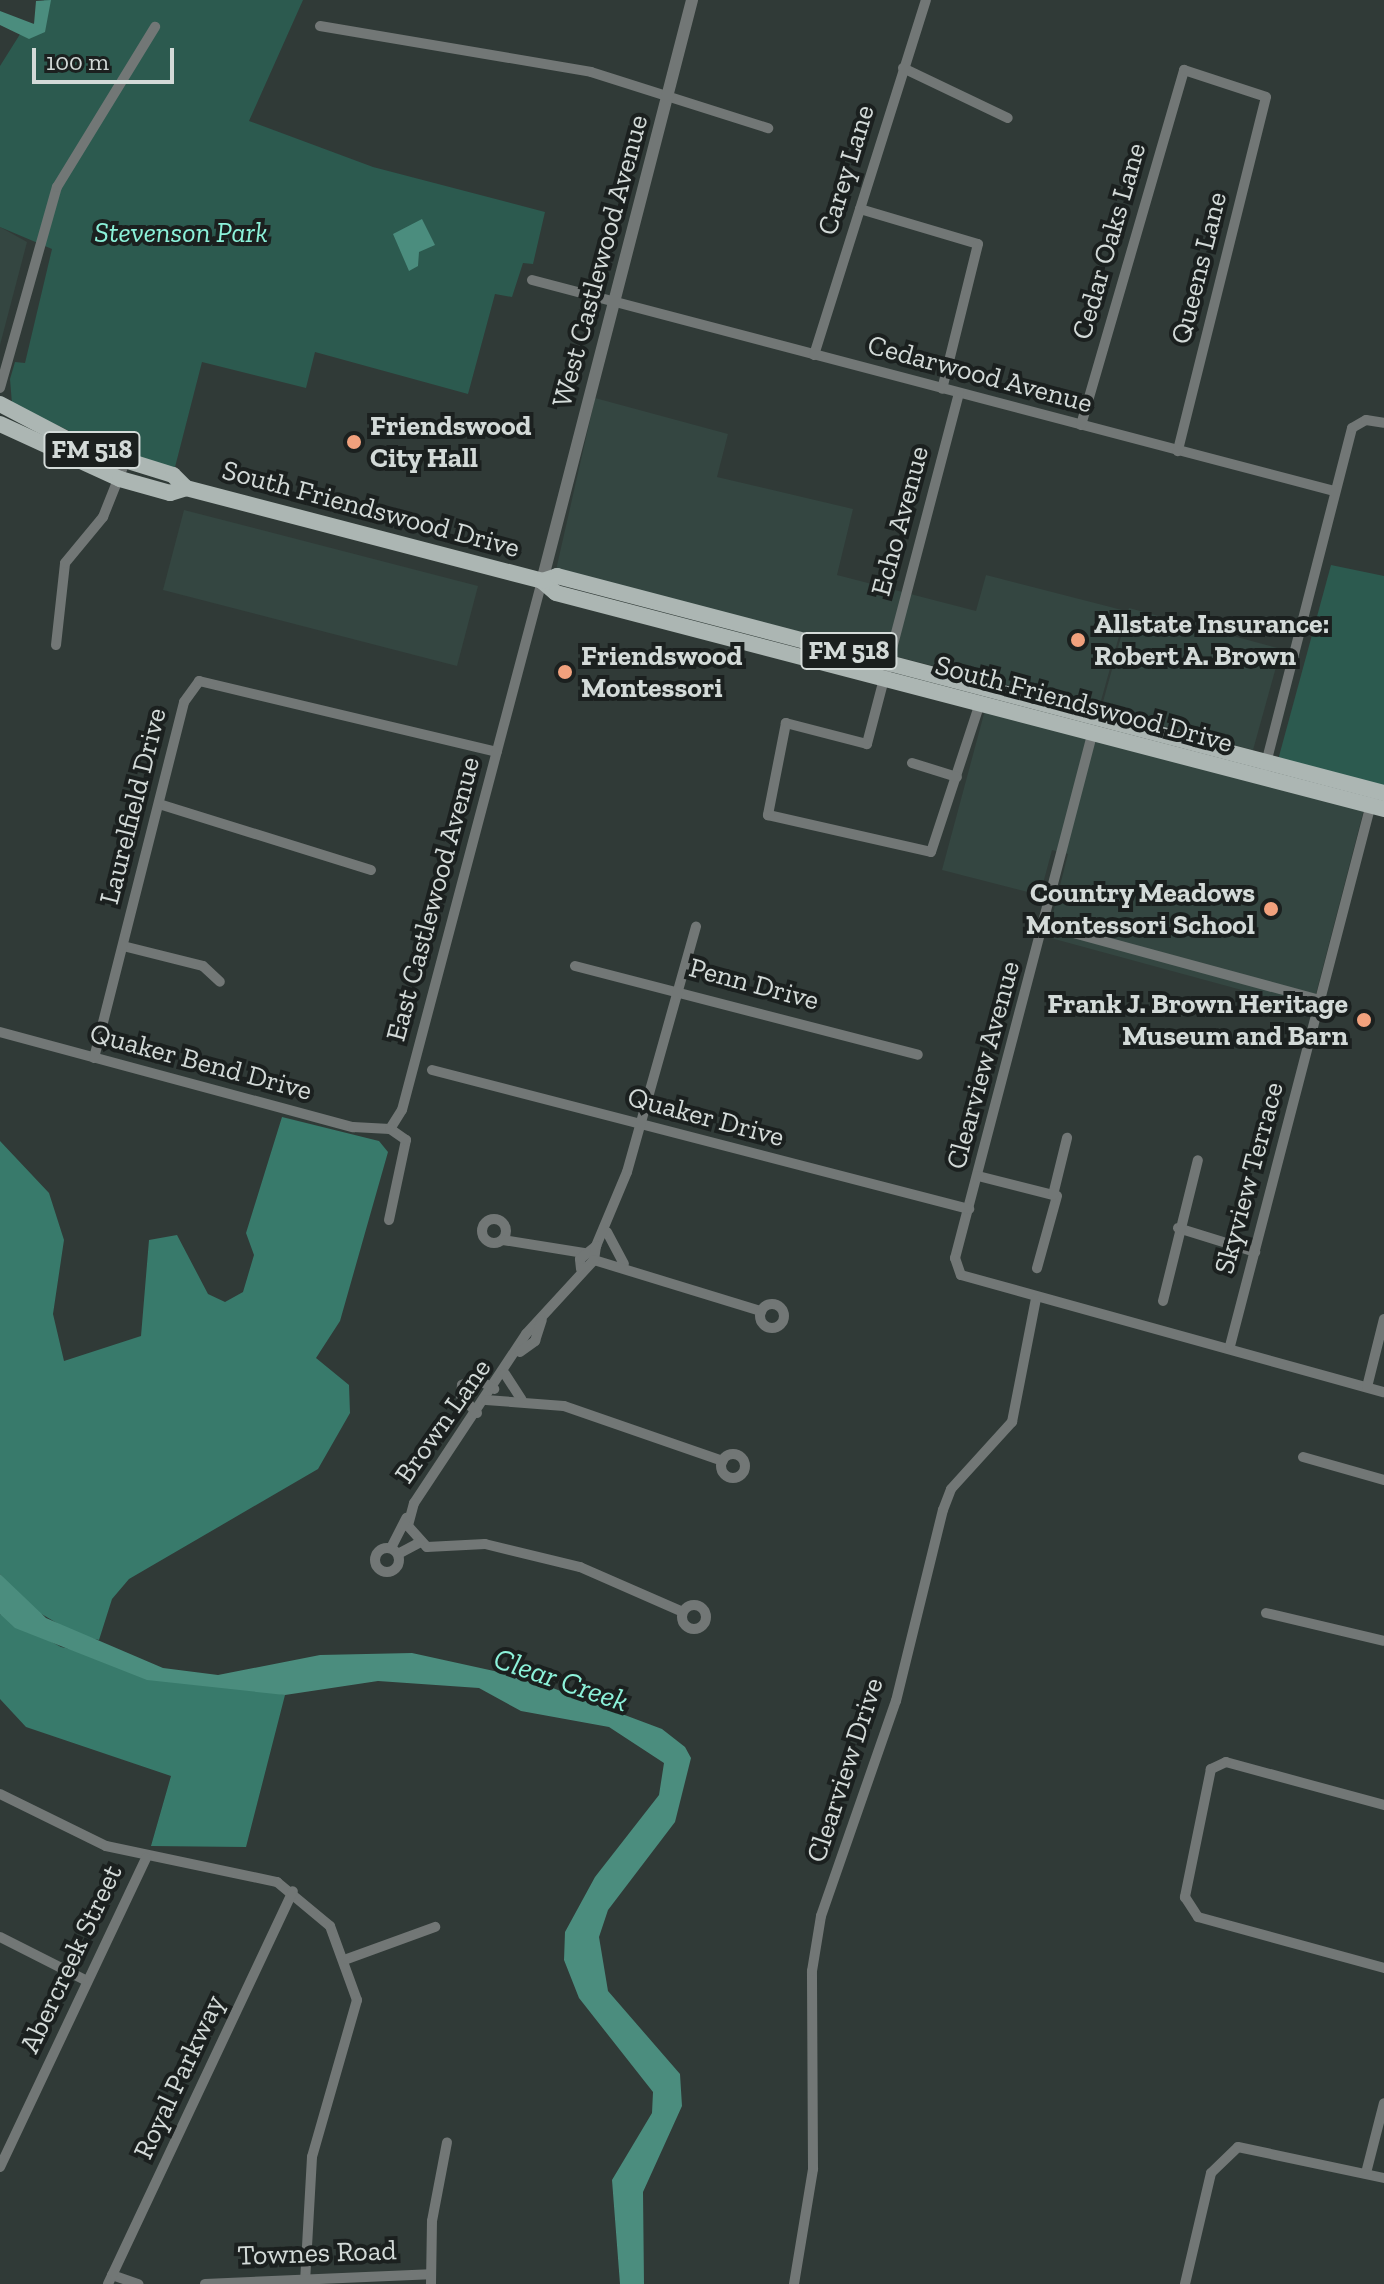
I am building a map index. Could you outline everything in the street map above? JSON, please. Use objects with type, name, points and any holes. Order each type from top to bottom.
[{"type":"main road","name":"South Friendswood Drive","points":[[0,404],[125,462],[173,475],[186,488],[542,581],[556,593],[980,703],[1094,725]]},
{"type":"main road","name":"South Friendswood Drive","points":[[0,424],[120,479],[170,493],[186,488]]},
{"type":"main road","name":"South Friendswood Drive","points":[[542,581],[557,576],[889,662],[1094,725],[1378,799]]},
{"type":"street","name":"West Castlewood Avenue","points":[[542,581],[692,0]]},
{"type":"street","name":"Carey Lane","points":[[814,355],[926,0]]},
{"type":"street","points":[[320,26],[591,72],[768,128]]},
{"type":"street","points":[[0,388],[57,187],[155,27]]},
{"type":"street","points":[[903,68],[1008,118]]},
{"type":"street","name":"Queens Lane","points":[[1178,451],[1266,97],[1184,70]]},
{"type":"street","name":"Cedar Oaks Lane","points":[[1081,425],[1184,70]]},
{"type":"street","points":[[860,209],[978,244],[942,389]]},
{"type":"street","name":"Cedarwood Avenue","points":[[532,280],[1334,491]]},
{"type":"street","name":"Echo Avenue","points":[[957,777],[931,852],[768,815],[786,723],[867,744],[959,393]]},
{"type":"street","points":[[1264,769],[1352,428],[1366,420],[1384,423]]},
{"type":"street","points":[[56,645],[65,563],[103,517],[125,462]]},
{"type":"street","name":"East Castlewood Avenue","points":[[390,1129],[402,1110],[542,581]]},
{"type":"street","name":"Laurelfield Drive","points":[[94,1058],[184,702],[199,681],[497,752]]},
{"type":"street","points":[[912,763],[957,777],[980,703]]},
{"type":"street","name":"Clearview Avenue","points":[[1036,1299],[967,1282],[955,1258],[1094,725]]},
{"type":"street","name":"Skyview Terrace","points":[[1230,1346],[1320,1000],[1378,799]]},
{"type":"street","points":[[159,804],[371,870]]},
{"type":"street","points":[[1044,925],[1320,1000]]},
{"type":"street","points":[[503,1240],[584,1253],[596,1246],[607,1232],[641,1125],[696,927]]},
{"type":"street","points":[[123,946],[203,966],[220,982]]},
{"type":"street","name":"Penn Drive","points":[[575,966],[677,988],[918,1055]]},
{"type":"street","name":"Quaker Bend Drive","points":[[0,1032],[353,1127],[390,1129]]},
{"type":"street","name":"Quaker Drive","points":[[432,1070],[969,1209]]},
{"type":"street","points":[[389,1220],[406,1140],[390,1129]]},
{"type":"street","points":[[1037,1268],[1067,1138]]},
{"type":"street","points":[[1163,1301],[1178,1228],[1198,1160]]},
{"type":"street","points":[[978,1176],[1053,1195]]},
{"type":"street","points":[[1178,1228],[1255,1252]]},
{"type":"street","points":[[607,1232],[626,1265]]},
{"type":"street","points":[[596,1246],[594,1260],[626,1265],[761,1311]]},
{"type":"street","name":"Brown Lane","points":[[581,1269],[584,1253]]},
{"type":"street","name":"Brown Lane","points":[[406,1518],[419,1543],[394,1551],[406,1518],[477,1413],[581,1269],[594,1260]]},
{"type":"street","points":[[1036,1299],[1230,1346],[1384,1392]]},
{"type":"street","name":"Clearview Drive","points":[[794,2284],[813,2169],[812,1971],[821,1916],[896,1701],[943,1510],[951,1489],[1012,1422],[1036,1299]]},
{"type":"street","points":[[1367,1387],[1384,1319]]},
{"type":"street","points":[[505,1374],[521,1399]]},
{"type":"street","points":[[477,1413],[461,1396],[462,1385],[477,1379],[494,1389]]},
{"type":"street","points":[[486,1400],[521,1399],[629,1424],[723,1461]]},
{"type":"street","points":[[1303,1457],[1384,1480]]},
{"type":"street","points":[[419,1543],[485,1544],[580,1567],[683,1612]]},
{"type":"street","points":[[1266,1613],[1384,1641]]},
{"type":"street","points":[[1384,1805],[1226,1762],[1211,1769],[1186,1880],[1197,1916],[1384,1968]]},
{"type":"street","points":[[0,1794],[72,1833],[146,1858],[293,1891],[330,1926],[347,1959],[357,2000],[312,2157],[304,2279]]},
{"type":"street","name":"Abercreek Street","points":[[0,2167],[146,1858]]},
{"type":"street","name":"Royal Parkway","points":[[110,2280],[293,1891]]},
{"type":"street","points":[[347,1959],[435,1927]]},
{"type":"street","points":[[0,1937],[87,1981]]},
{"type":"street","points":[[1366,2173],[1384,2103]]},
{"type":"street","points":[[430,2279],[447,2142]]},
{"type":"street","points":[[1185,2284],[1211,2173],[1223,2155],[1255,2146],[1384,2178]]},
{"type":"street","name":"Townes Road","points":[[205,2284],[304,2279],[430,2279]]},
{"type":"street","points":[[110,2280],[138,2284]]},
{"type":"shaded area","points":[[51,0],[45,32],[29,39],[0,25],[0,11],[34,24],[36,1]]},
{"type":"shaded area","points":[[422,219],[435,245],[419,252],[418,266],[409,271],[393,234]]},
{"type":"shaded area","points":[[0,227],[27,242],[0,345]]},
{"type":"shaded area","points":[[595,398],[728,434],[717,477],[853,509],[837,575],[976,611],[986,575],[1126,611],[1099,708],[556,570]]},
{"type":"shaded area","points":[[184,510],[478,586],[457,666],[163,590]]},
{"type":"shaded area","points":[[1129,608],[1281,649],[1253,750],[1101,709]]},
{"type":"shaded area","points":[[985,710],[1364,809],[1312,1009],[1047,937],[1068,854],[1052,850],[1040,895],[942,870]]},
{"type":"shaded area","points":[[282,1117],[379,1141],[388,1152],[340,1321],[316,1358],[349,1385],[350,1413],[318,1469],[129,1579],[112,1599],[99,1640],[77,1635],[23,1603],[0,1574],[0,1141],[49,1193],[64,1240],[53,1314],[64,1361],[141,1336],[149,1240],[177,1235],[208,1294],[225,1302],[243,1292],[254,1255],[246,1233]]},
{"type":"shaded area","points":[[0,1574],[46,1618],[163,1668],[218,1675],[320,1655],[412,1653],[526,1678],[662,1729],[685,1747],[691,1758],[675,1822],[608,1910],[599,1937],[608,1991],[680,2074],[682,2106],[643,2192],[644,2284],[620,2284],[612,2180],[652,2113],[653,2092],[579,1998],[564,1960],[565,1932],[595,1877],[659,1795],[664,1763],[609,1727],[521,1711],[479,1688],[378,1681],[285,1695],[147,1680],[15,1628],[0,1614]]},
{"type":"shaded area","points":[[0,1614],[61,1647],[285,1695],[246,1847],[151,1846],[171,1776],[26,1727],[0,1699]]},
{"type":"green space","name":"Stevenson Park","points":[[44,0],[303,0],[249,121],[373,167],[545,212],[533,264],[523,263],[512,297],[495,294],[468,394],[315,352],[306,388],[202,362],[174,471],[123,456],[12,404],[10,379],[15,362],[25,363],[52,249],[0,227],[0,66],[22,31],[39,20]]},
{"type":"green space","points":[[1331,565],[1384,576],[1384,786],[1278,760]]},
{"type":"place","name":"Friendswood City Hall","points":[[354,442]]},
{"type":"place","name":"Allstate Insurance: Robert A. Brown","points":[[1078,640]]},
{"type":"place","name":"Friendswood Montessori","points":[[565,672]]},
{"type":"place","name":"Country Meadows Montessori School","points":[[1271,909]]},
{"type":"place","name":"Frank J. Brown Heritage Museum and Barn","points":[[1364,1020]]},
{"type":"water label","name":"Clear Creek","points":[[561,1680]]}]
